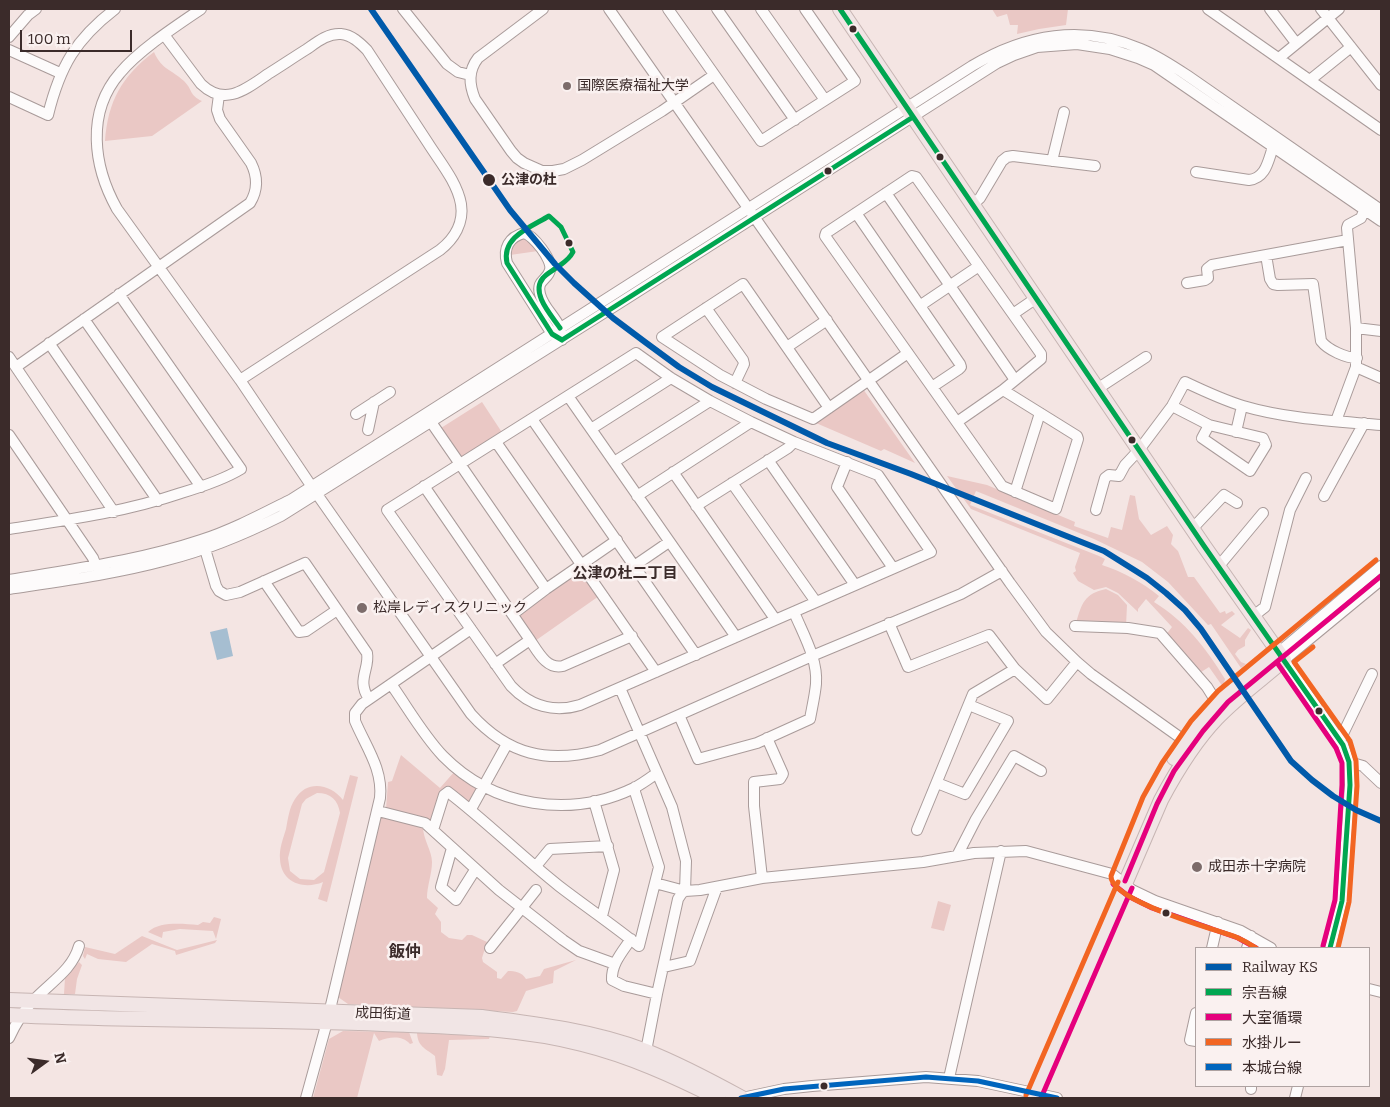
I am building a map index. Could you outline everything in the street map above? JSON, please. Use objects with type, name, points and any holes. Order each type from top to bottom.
[{"type":"highway","points":[[840,9],[1035,299],[1281,657],[1223,702],[1185,742],[1168,767],[1150,801],[1122,881]]},
{"type":"highway","points":[[1030,1095],[1122,881],[1161,800],[1177,770],[1223,702]]},
{"type":"highway","name":"成田街道","points":[[9,1000],[328,1017],[473,1028],[548,1037],[580,1043],[620,1055],[685,1081],[718,1098]]},
{"type":"highway","name":"成田街道","points":[[15,1016],[482,1017],[534,1023],[591,1034],[646,1051],[742,1098]]},
{"type":"street","points":[[9,37],[28,15],[36,9]]},
{"type":"street","points":[[9,97],[48,114],[60,73],[73,51],[94,25],[115,9]]},
{"type":"street","points":[[201,9],[189,12],[164,36],[130,62],[111,84],[98,117],[96,131],[100,166],[111,197],[471,714],[482,727],[507,744],[525,752],[544,756],[582,755],[600,750],[812,656],[961,594],[1002,571]]},
{"type":"street","points":[[402,9],[447,64],[458,72],[470,75]]},
{"type":"street","points":[[544,9],[478,58],[473,64],[470,75],[471,90],[474,98],[511,151],[524,163],[542,171],[558,170],[573,166],[675,103],[714,75]]},
{"type":"street","points":[[609,9],[1046,632],[1091,674],[1185,742]]},
{"type":"street","points":[[668,9],[761,141],[856,81],[805,9]]},
{"type":"street","points":[[718,9],[795,120]]},
{"type":"street","points":[[762,9],[825,100]]},
{"type":"street","points":[[1270,9],[1296,43]]},
{"type":"street","points":[[1321,9],[1381,85]]},
{"type":"street","points":[[1279,58],[1339,9]]},
{"type":"street","points":[[1215,11],[1381,130]]},
{"type":"street","points":[[164,36],[201,84],[207,90],[219,95],[240,92],[326,37],[342,34],[355,39],[367,50],[452,180],[461,205],[462,212],[459,228],[451,241],[440,250],[240,380]]},
{"type":"street","points":[[9,580],[96,566],[185,545],[255,518],[292,499],[315,491],[374,458],[754,218],[910,113],[989,55],[1014,44],[1041,37],[1059,35],[1102,37],[1128,44],[1164,61],[1366,206],[1381,221]]},
{"type":"street","points":[[9,589],[144,566],[205,548],[261,526],[556,331],[748,209],[982,71],[1014,55],[1049,46],[1077,44],[1110,49],[1154,65],[1272,147],[1366,206],[1381,210]]},
{"type":"street","points":[[1310,80],[1351,47]]},
{"type":"street","points":[[9,50],[60,73]]},
{"type":"street","points":[[16,367],[244,208],[254,197],[257,181],[255,171],[220,119],[217,110],[219,95]]},
{"type":"street","points":[[1052,161],[1064,112]]},
{"type":"street","points":[[1196,172],[1249,180],[1256,179],[1263,173],[1272,147]]},
{"type":"street","points":[[972,205],[980,198],[1002,162],[1008,157],[1013,156],[1095,166]]},
{"type":"street","points":[[957,422],[1003,390],[1041,357],[1041,354],[916,177],[912,176],[826,232],[825,236],[1002,486],[1056,509],[1078,439],[1077,436],[1003,390]]},
{"type":"street","points":[[886,193],[1015,380]]},
{"type":"street","points":[[1336,421],[1357,363],[1348,224],[1361,218],[1366,206]]},
{"type":"street","points":[[856,213],[961,367],[932,387]]},
{"type":"street","points":[[556,331],[539,290],[542,279],[550,270],[549,261],[533,237],[524,233],[518,234],[508,244],[505,256],[507,263],[562,340]]},
{"type":"street","points":[[1187,283],[1208,278],[1207,271],[1209,266],[1348,240]]},
{"type":"street","points":[[1266,256],[1270,279],[1273,284],[1313,284],[1320,342],[1381,378]]},
{"type":"street","points":[[921,306],[979,266]]},
{"type":"street","points":[[829,408],[743,284],[662,336],[720,375],[766,399],[813,419],[829,408],[868,380],[908,353]]},
{"type":"street","points":[[9,529],[114,512],[158,501],[201,487],[241,469],[119,294]]},
{"type":"street","points":[[1014,314],[1035,299]]},
{"type":"street","points":[[706,308],[743,360],[744,364],[735,382]]},
{"type":"street","points":[[84,320],[201,487]]},
{"type":"street","points":[[787,347],[827,320]]},
{"type":"street","points":[[1356,328],[1381,331]]},
{"type":"street","points":[[49,343],[158,501]]},
{"type":"street","points":[[636,353],[671,378],[751,422],[794,442],[878,475],[931,552],[572,708],[543,707],[526,700],[518,694],[495,664],[387,510],[636,353]]},
{"type":"street","points":[[9,357],[114,512]]},
{"type":"street","points":[[1097,389],[1146,357]]},
{"type":"street","points":[[591,429],[671,378]]},
{"type":"street","points":[[1096,510],[1105,478],[1109,475],[1119,476],[1125,465],[1139,450],[1172,406],[1185,382],[1242,406],[1286,415],[1381,424]]},
{"type":"street","points":[[356,414],[390,392]]},
{"type":"street","points":[[568,396],[736,637]]},
{"type":"street","points":[[614,462],[710,401]]},
{"type":"street","points":[[368,430],[374,402]]},
{"type":"street","points":[[1172,406],[1209,425],[1263,438],[1266,445],[1250,471],[1202,438],[1209,425]]},
{"type":"street","points":[[1236,432],[1242,406]]},
{"type":"street","points":[[1015,492],[1040,412]]},
{"type":"street","points":[[532,419],[696,655]]},
{"type":"street","points":[[431,422],[546,588]]},
{"type":"street","points":[[637,496],[751,422]]},
{"type":"street","points":[[1324,496],[1364,423]]},
{"type":"street","points":[[9,435],[93,558],[96,566]]},
{"type":"street","points":[[496,442],[656,672]]},
{"type":"street","points":[[696,506],[788,448],[794,442]]},
{"type":"street","points":[[768,460],[855,585]]},
{"type":"street","points":[[847,462],[837,487],[893,568]]},
{"type":"street","points":[[673,472],[775,620]]},
{"type":"street","points":[[1252,617],[1265,607],[1290,510],[1306,478]]},
{"type":"street","points":[[732,483],[816,602]]},
{"type":"street","points":[[424,486],[545,661],[560,667],[632,636]]},
{"type":"street","points":[[1192,528],[1224,495],[1237,503]]},
{"type":"street","points":[[1218,567],[1263,513]]},
{"type":"street","points":[[513,614],[546,588],[616,540]]},
{"type":"street","points":[[634,566],[669,542]]},
{"type":"street","points":[[205,548],[216,586],[222,593],[231,595],[305,563],[368,655],[363,677],[365,694],[369,699]]},
{"type":"street","points":[[1281,657],[1381,566]]},
{"type":"street","points":[[1281,657],[1381,580]]},
{"type":"street","points":[[264,581],[299,632],[306,632],[337,610]]},
{"type":"street","points":[[680,715],[698,759],[757,742],[810,719],[816,682],[812,656],[794,612]]},
{"type":"street","points":[[889,624],[908,668],[989,635],[1014,669],[1047,699],[1077,662]]},
{"type":"street","points":[[1075,626],[1128,628],[1160,633],[1207,688],[1223,702]]},
{"type":"street","points":[[306,1098],[328,1017],[378,811],[381,789],[378,769],[354,717],[358,707],[470,629]]},
{"type":"street","points":[[495,664],[530,640]]},
{"type":"street","points":[[1281,657],[1340,740],[1349,762],[1350,785],[1342,901],[1330,947]]},
{"type":"street","points":[[917,830],[973,694],[1014,669]]},
{"type":"street","points":[[1340,740],[1372,674]]},
{"type":"street","points":[[391,684],[443,755],[468,777],[483,787],[520,800],[567,805],[594,801],[614,796],[635,787],[657,774]]},
{"type":"street","points":[[620,688],[672,807],[686,861],[685,891],[678,899],[664,967],[656,994],[646,1051]]},
{"type":"street","points":[[937,783],[965,794],[1008,721],[969,705]]},
{"type":"street","points":[[762,878],[754,806],[754,782],[780,779],[783,774],[768,738]]},
{"type":"street","points":[[471,810],[507,744]]},
{"type":"street","points":[[956,856],[976,818],[1014,756],[1041,771]]},
{"type":"street","points":[[1349,762],[1363,766],[1381,784]]},
{"type":"street","points":[[433,830],[444,796],[448,792],[559,886],[602,916],[639,946],[659,867],[635,787]]},
{"type":"street","points":[[594,801],[614,870],[602,916]]},
{"type":"street","points":[[378,811],[425,823],[475,870],[579,951],[615,964]]},
{"type":"street","points":[[536,866],[550,849],[608,846]]},
{"type":"street","points":[[452,848],[441,887],[456,900],[475,870]]},
{"type":"street","points":[[950,1078],[1001,851]]},
{"type":"street","points":[[655,883],[685,891],[762,878],[922,862],[974,853],[1026,852],[1112,874],[1132,890],[1155,901],[1218,922],[1269,947]]},
{"type":"street","points":[[664,967],[690,962],[717,887]]},
{"type":"street","points":[[490,948],[536,890]]},
{"type":"street","points":[[1212,947],[1218,922]]},
{"type":"street","points":[[1247,947],[1250,936]]},
{"type":"street","points":[[631,939],[615,964],[612,980],[624,986],[656,994]]},
{"type":"street","points":[[9,1038],[15,1016],[69,967],[74,961],[79,946]]},
{"type":"street","points":[[1195,1018],[1190,1040],[1195,1041]]},
{"type":"street","points":[[742,1098],[784,1089],[914,1077],[978,1080],[1030,1095],[1057,1098]]},
{"type":"shaded area","points":[[992,9],[1068,9],[1066,25],[1017,34],[1018,25],[1010,25],[1007,14],[997,17]]},
{"type":"shaded area","points":[[154,52],[160,62],[184,81],[193,94],[202,101],[152,136],[105,141],[109,114],[119,90],[133,70]]},
{"type":"shaded area","points":[[527,238],[538,251],[510,255],[515,242]]},
{"type":"shaded area","points":[[863,389],[915,463],[884,449],[881,451],[816,423]]},
{"type":"shaded area","points":[[482,402],[503,434],[460,458],[441,431],[441,428]]},
{"type":"shaded area","points":[[947,476],[987,485],[1075,522],[1074,526],[1108,538],[1111,527],[1122,530],[1130,495],[1135,496],[1139,519],[1151,535],[1167,526],[1173,535],[1171,544],[1178,551],[1188,577],[1194,577],[1220,613],[1225,611],[1226,614],[1232,611],[1235,614],[1221,625],[1240,638],[1248,628],[1251,630],[1245,640],[1245,646],[1235,654],[1241,662],[1246,664],[1241,668],[1211,624],[1208,625],[1168,582],[1142,562],[1094,539],[976,491],[970,505],[1099,556],[1105,559],[1102,565],[1132,578],[1159,596],[1154,602],[1176,618],[1194,636],[1225,679],[1223,687],[1209,667],[1198,674],[1165,636],[1172,627],[1146,599],[1138,609],[1138,612],[1118,593],[1106,587],[1094,590],[1078,581],[1073,573],[1076,571],[1075,567],[1080,553],[971,509]]},
{"type":"shaded area","points":[[580,569],[599,596],[535,641],[517,616]]},
{"type":"shaded area","points":[[1106,589],[1118,595],[1127,605],[1126,626],[1076,623],[1085,600],[1093,594]]},
{"type":"shaded area","points":[[401,755],[440,788],[455,771],[477,787],[478,790],[471,802],[467,803],[446,787],[442,791],[432,820],[429,822],[386,809],[388,782],[392,781]]},
{"type":"shaded area","points":[[350,775],[358,777],[327,902],[318,899],[323,882],[301,885],[284,874],[280,859],[281,848],[291,806],[306,788],[312,786],[326,787],[343,800]],"holes":[[[317,793],[326,794],[333,798],[338,804],[340,813],[324,872],[314,880],[300,879],[290,871],[288,858],[302,804],[306,799]]]},
{"type":"shaded area","points":[[383,817],[423,827],[432,862],[427,898],[438,908],[435,914],[441,922],[441,932],[449,938],[462,940],[467,935],[472,935],[487,942],[482,958],[483,962],[497,972],[497,978],[501,979],[508,971],[518,972],[526,979],[540,976],[544,969],[576,960],[554,971],[553,983],[526,991],[517,1011],[513,1012],[348,1004],[338,997],[380,818]]},
{"type":"shaded area","points":[[938,901],[951,905],[944,931],[931,928]]},
{"type":"shaded area","points":[[214,917],[221,919],[216,939],[213,931],[180,929],[163,932],[162,938],[148,932],[165,925],[210,923]]},
{"type":"shaded area","points":[[142,936],[177,950],[217,940],[215,943],[176,955],[175,951],[152,944],[126,962],[98,959],[87,954],[85,959],[83,956],[85,947],[115,954]]},
{"type":"shaded area","points":[[79,962],[82,965],[77,979],[75,994],[64,994],[65,978]]},
{"type":"shaded area","points":[[343,1031],[409,1032],[413,1043],[410,1044],[403,1039],[395,1038],[379,1041],[374,1033],[357,1098],[313,1098],[329,1039]]},
{"type":"shaded area","points":[[417,1033],[490,1036],[489,1039],[449,1040],[445,1069],[442,1076],[437,1075],[435,1056],[420,1044]]},
{"type":"water","points":[[227,628],[233,656],[217,660],[210,632]]},
{"type":"rail line","name":"KS","points":[[371,9],[510,210],[555,264],[613,318],[679,367],[712,387],[827,443],[911,474],[1104,551],[1147,578],[1185,610],[1201,629],[1291,761],[1333,796],[1356,810],[1381,821]]},
{"type":"transit line","name":"宗吾線","points":[[840,9],[1204,546],[1343,745],[1349,762],[1350,785],[1342,901],[1330,947]]},
{"type":"transit line","name":"宗吾線","points":[[562,340],[913,117]]},
{"type":"transit line","name":"宗吾線","points":[[560,328],[544,304],[539,290],[540,284],[544,277],[566,261],[573,252],[561,227],[549,216],[519,234],[508,246],[506,254],[507,263],[552,334],[562,340]]},
{"type":"transit line","name":"水掛ルー","points":[[1254,947],[1236,937],[1144,904],[1127,895],[1115,885],[1111,876],[1143,797],[1162,763],[1191,721],[1218,691],[1376,560]]},
{"type":"transit line","name":"大室循環","points":[[1125,881],[1157,804],[1174,771],[1203,731],[1228,702],[1381,576]]},
{"type":"transit line","name":"水掛ルー","points":[[1313,647],[1294,662],[1350,741],[1356,761],[1357,786],[1349,902],[1338,947]]},
{"type":"transit line","name":"大室循環","points":[[1278,664],[1336,748],[1342,763],[1335,900],[1323,946]]},
{"type":"transit line","name":"水掛ルー","points":[[1026,1095],[1118,882]]},
{"type":"transit line","name":"大室循環","points":[[1113,884],[1128,896],[1152,908],[1238,938],[1254,947]]},
{"type":"transit line","name":"大室循環","points":[[1041,1098],[1132,888]]},
{"type":"transit line","name":"本城台線","points":[[741,1098],[784,1089],[926,1077],[978,1081],[1057,1098]]},
{"type":"place","name":"国際医療福祉大学","points":[[567,86]]},
{"type":"place","name":"公津の杜","points":[[489,180]]},
{"type":"place","name":"松岸レディスクリニック","points":[[362,608]]},
{"type":"place","name":"成田赤十字病院","points":[[1197,867]]},
{"type":"district","name":"公津の杜二丁目","points":[[625,574]]},
{"type":"district","name":"飯仲","points":[[405,953]]}]
